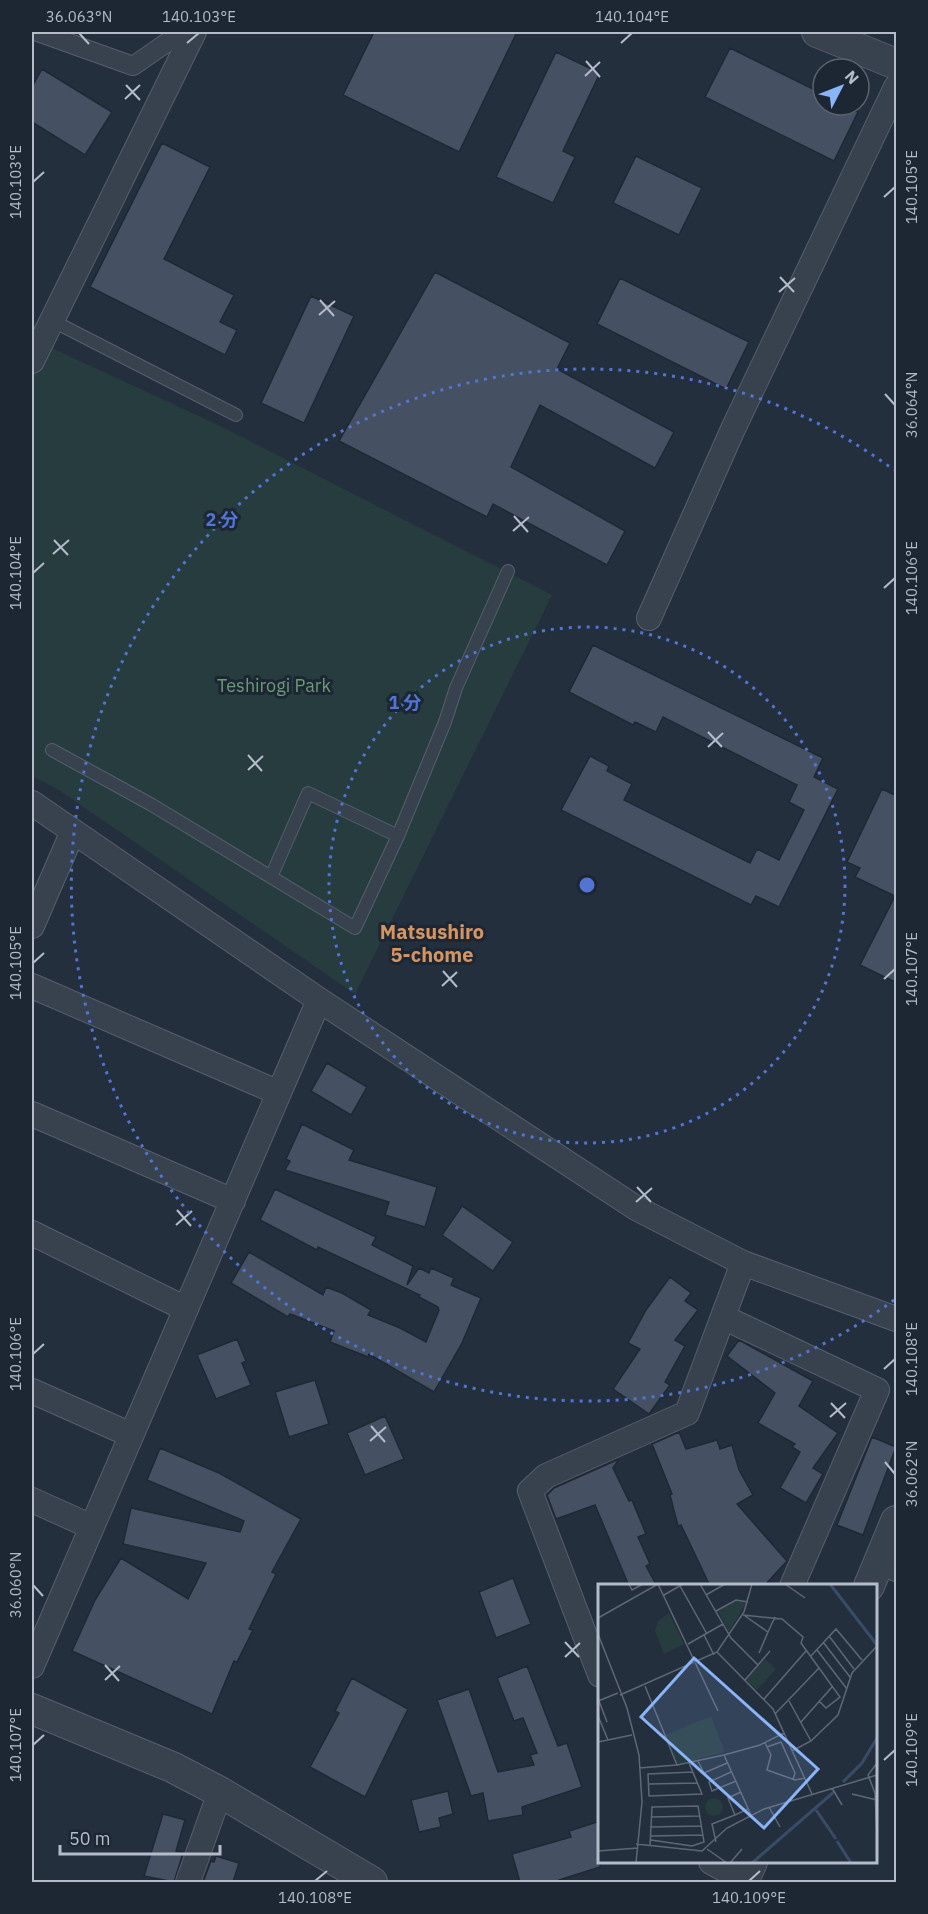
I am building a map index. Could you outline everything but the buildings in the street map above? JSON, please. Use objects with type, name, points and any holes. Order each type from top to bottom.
[{"type":"street","points":[[38,32],[133,66],[172,39],[191,37]]},
{"type":"street","points":[[818,32],[897,64]]},
{"type":"street","points":[[32,362],[191,37]]},
{"type":"street","points":[[649,618],[733,429],[897,87]]},
{"type":"street","points":[[32,803],[319,1000],[636,1208],[743,1263],[897,1319]]},
{"type":"street","points":[[32,926],[73,831]]},
{"type":"street","points":[[32,986],[279,1093]]},
{"type":"street","points":[[32,1666],[40,1623],[92,1527],[319,1000]]},
{"type":"street","points":[[32,1113],[233,1201]]},
{"type":"street","points":[[32,1233],[186,1308]]},
{"type":"street","points":[[598,1670],[530,1491],[546,1476],[687,1413],[743,1263]]},
{"type":"street","points":[[723,1317],[877,1390],[793,1584]]},
{"type":"street","points":[[32,1391],[131,1434]]},
{"type":"street","points":[[32,1500],[92,1527]]},
{"type":"street","points":[[882,1572],[897,1521]]},
{"type":"street","points":[[32,1709],[163,1763],[220,1791],[372,1882]]},
{"type":"street","points":[[188,1882],[220,1791]]},
{"type":"street","points":[[714,1863],[746,1875]]},
{"type":"lane","points":[[53,321],[236,416]]},
{"type":"lane","points":[[52,750],[152,805],[355,928],[398,836],[445,722],[456,688],[508,571]]},
{"type":"lane","points":[[271,877],[308,793],[398,836]]},
{"type":"green space","name":"Teshirogi Park","points":[[41,343],[218,425],[552,595],[355,994],[59,790],[32,776],[32,364]]},
{"type":"district","name":"Matsushiro 5-chome","points":[[432,944]]}]
